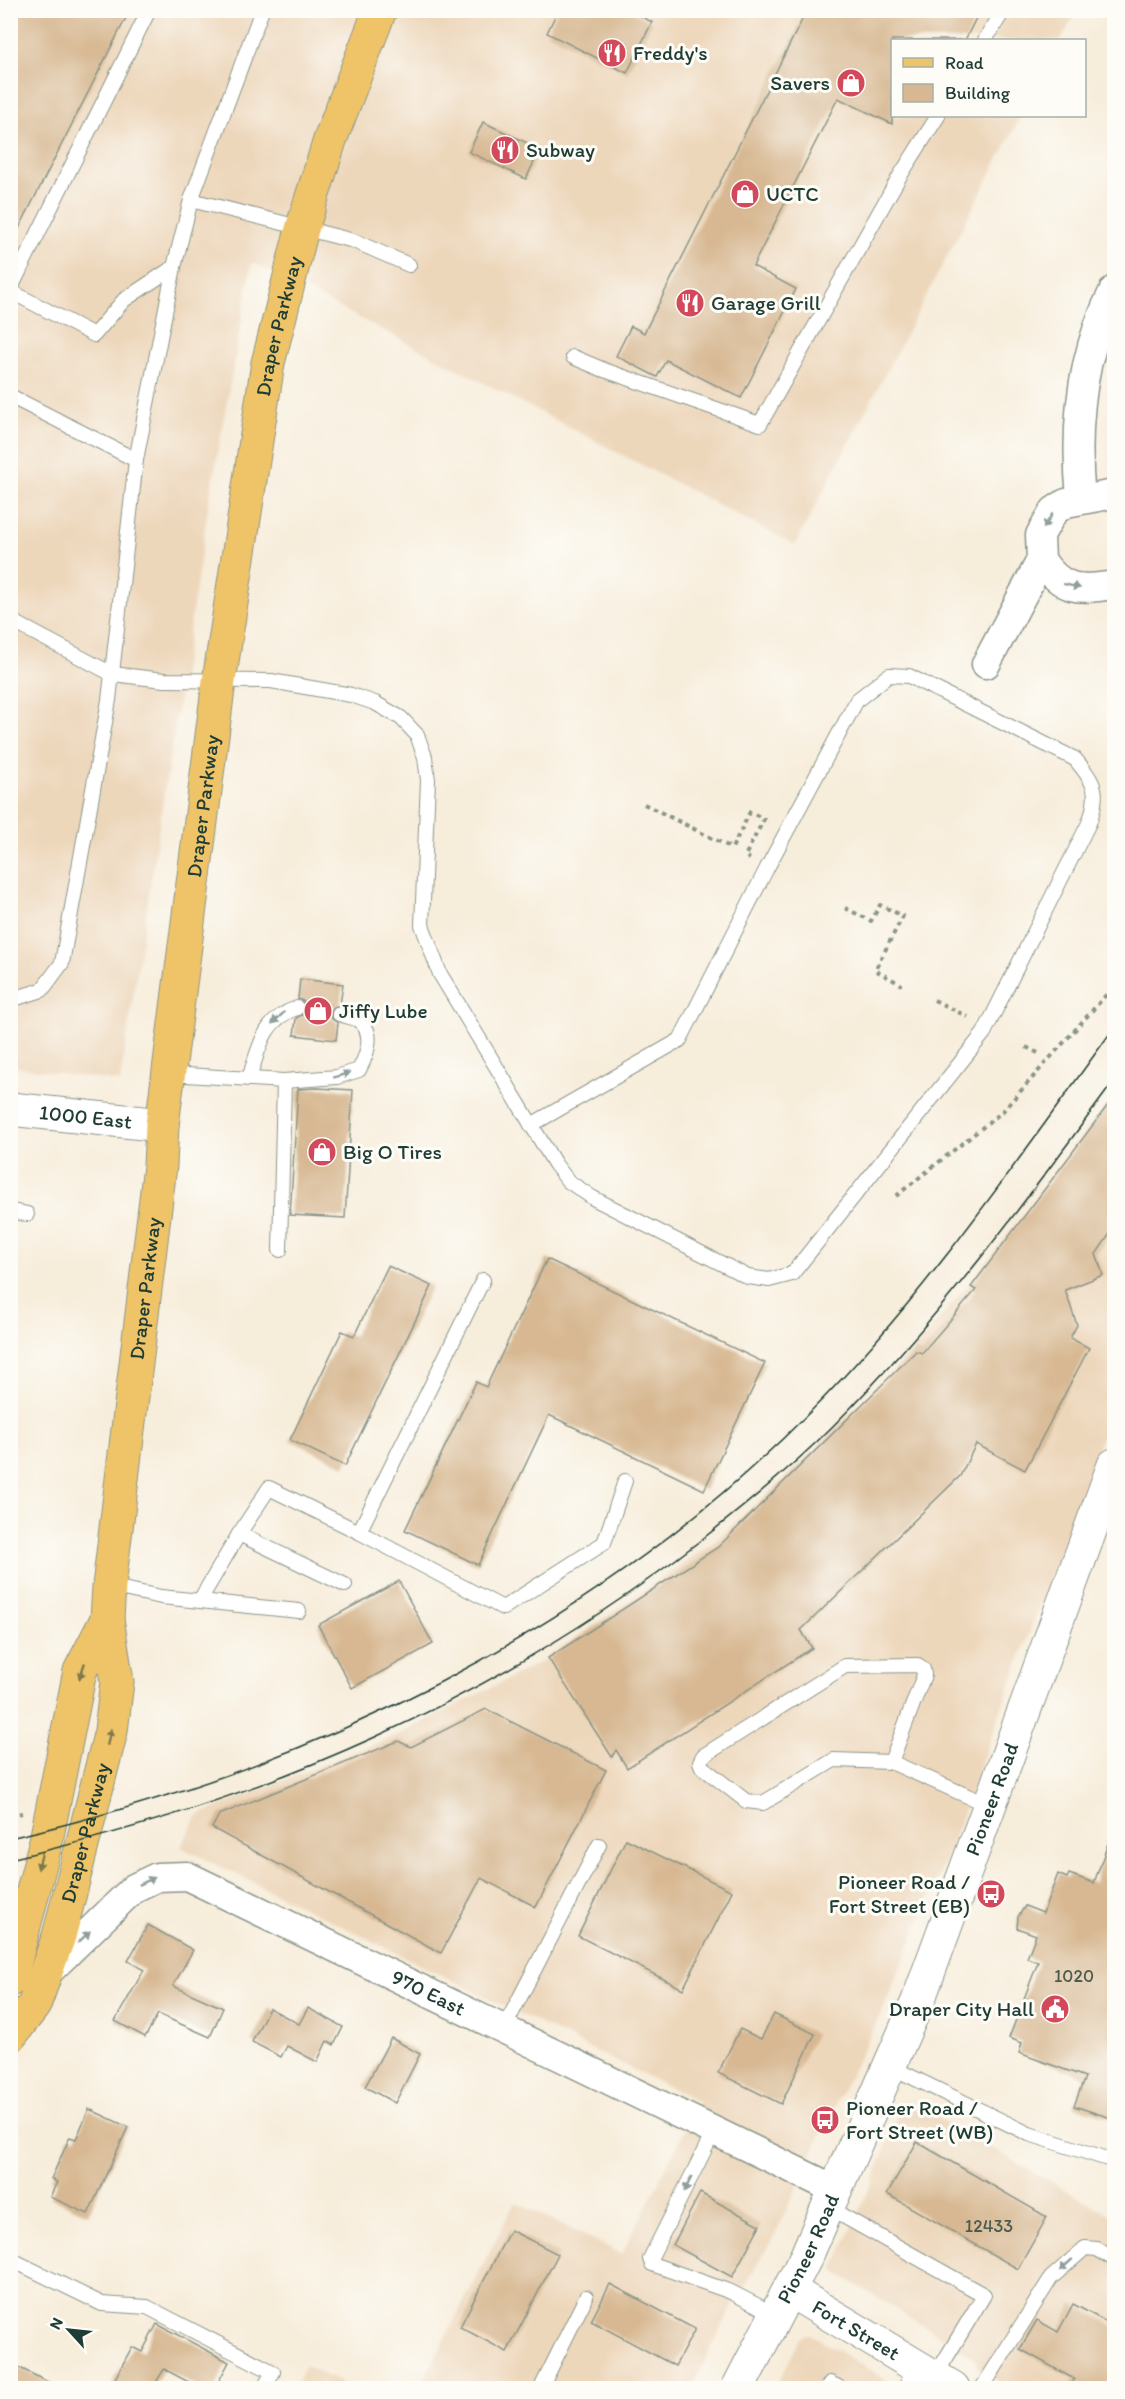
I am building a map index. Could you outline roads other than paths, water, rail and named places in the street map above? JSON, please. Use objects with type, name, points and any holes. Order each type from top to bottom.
[{"type":"main road","name":"Draper Parkway","points":[[10,2036],[34,2005],[60,1936],[111,1731],[117,1683],[108,1619],[109,1586],[160,1166],[162,1125],[219,681],[268,363],[302,229],[330,140],[380,10]]},
{"type":"main road","name":"Draper Parkway","points":[[10,1980],[46,1841],[80,1671],[108,1619]]},
{"type":"street","points":[[1081,499],[1077,457],[1079,416],[1085,376],[1096,336],[1114,290]]},
{"type":"street","points":[[986,664],[1041,560],[1040,535],[1054,511],[1066,503],[1114,494]]},
{"type":"street","points":[[1041,560],[1056,580],[1069,587],[1088,589],[1114,585]]},
{"type":"street","name":"1000 East","points":[[10,1108],[162,1125]]},
{"type":"street","name":"Pioneer Road","points":[[738,2388],[806,2257],[918,2001],[1114,1465]]},
{"type":"street","name":"970 East","points":[[45,1975],[134,1888],[157,1877],[176,1875],[200,1879],[503,2030],[714,2131],[830,2198]]},
{"type":"street","name":"Fort Street","points":[[782,2303],[927,2381]]},
{"type":"lane","points":[[149,10],[10,291],[94,335],[124,300],[174,267]]},
{"type":"lane","points":[[10,1000],[42,990],[62,963],[112,674],[136,460],[174,267],[191,200],[262,10]]},
{"type":"lane","points":[[986,39],[1004,10]]},
{"type":"lane","points":[[573,357],[760,424],[898,179],[937,117]]},
{"type":"lane","points":[[191,200],[354,241],[409,265]]},
{"type":"lane","points":[[10,396],[136,460]]},
{"type":"lane","points":[[10,620],[112,674],[165,680],[272,681],[351,695],[375,703],[400,718],[417,735],[425,757],[428,780],[422,926],[440,974],[531,1125],[568,1181],[593,1198],[748,1277],[769,1280],[792,1274],[984,1033],[1089,823],[1095,800],[1093,780],[1075,759],[909,676],[889,675],[857,700],[680,1040],[531,1125]]},
{"type":"lane","points":[[249,1079],[264,1034],[280,1013],[297,1008]]},
{"type":"lane","points":[[170,1074],[284,1081],[327,1079],[359,1070],[368,1054],[368,1033],[358,1020],[339,1014]]},
{"type":"lane","points":[[280,1250],[284,1081]]},
{"type":"lane","points":[[10,1211],[27,1214]]},
{"type":"lane","points":[[359,1532],[483,1280]]},
{"type":"lane","points":[[200,1600],[268,1488],[359,1532],[503,1608],[604,1543],[625,1481]]},
{"type":"lane","points":[[239,1534],[345,1585]]},
{"type":"lane","points":[[109,1586],[161,1597],[299,1611]]},
{"type":"lane","points":[[891,1762],[924,1675],[924,1669],[918,1665],[845,1666],[703,1756],[700,1762],[702,1767],[746,1801],[755,1804],[763,1803],[834,1760],[891,1762],[990,1806]]},
{"type":"lane","points":[[503,2030],[598,1845]]},
{"type":"lane","points":[[889,2066],[1029,2134],[1114,2161]]},
{"type":"lane","points":[[714,2131],[650,2259],[652,2264],[730,2292],[782,2303]]},
{"type":"lane","points":[[830,2198],[984,2295],[927,2381]]},
{"type":"lane","points":[[982,2388],[1051,2278],[1085,2248],[1097,2249],[1114,2259]]},
{"type":"lane","points":[[10,2259],[102,2304],[147,2307],[273,2372],[264,2388]]},
{"type":"lane","points":[[541,2388],[586,2297]]},
{"type":"lane","points":[[827,2388],[830,2383],[840,2388]]},
{"type":"tram line","points":[[10,1838],[122,1809],[232,1773],[338,1731],[442,1682],[541,1625],[636,1561],[726,1490],[811,1411],[853,1367],[970,1225],[1114,1028]]},
{"type":"tram line","points":[[10,1859],[103,1835],[195,1807],[285,1775],[373,1738],[459,1696],[543,1649],[623,1597],[735,1513],[817,1441],[872,1386],[980,1259],[1114,1081]]},
{"type":"place","name":"Freddy's","points":[[612,53]]},
{"type":"place","name":"Savers","points":[[851,83]]},
{"type":"place","name":"Subway","points":[[505,150]]},
{"type":"place","name":"UCTC","points":[[745,194]]},
{"type":"place","name":"Garage Grill","points":[[690,303]]},
{"type":"place","name":"Jiffy Lube","points":[[318,1011]]},
{"type":"place","name":"Big O Tires","points":[[322,1152]]},
{"type":"place","name":"Pioneer Road / Fort Street (EB)","points":[[991,1894]]},
{"type":"place","name":"Draper City Hall","points":[[1055,2009]]},
{"type":"place","name":"Pioneer Road / Fort Street (WB)","points":[[825,2120]]}]
